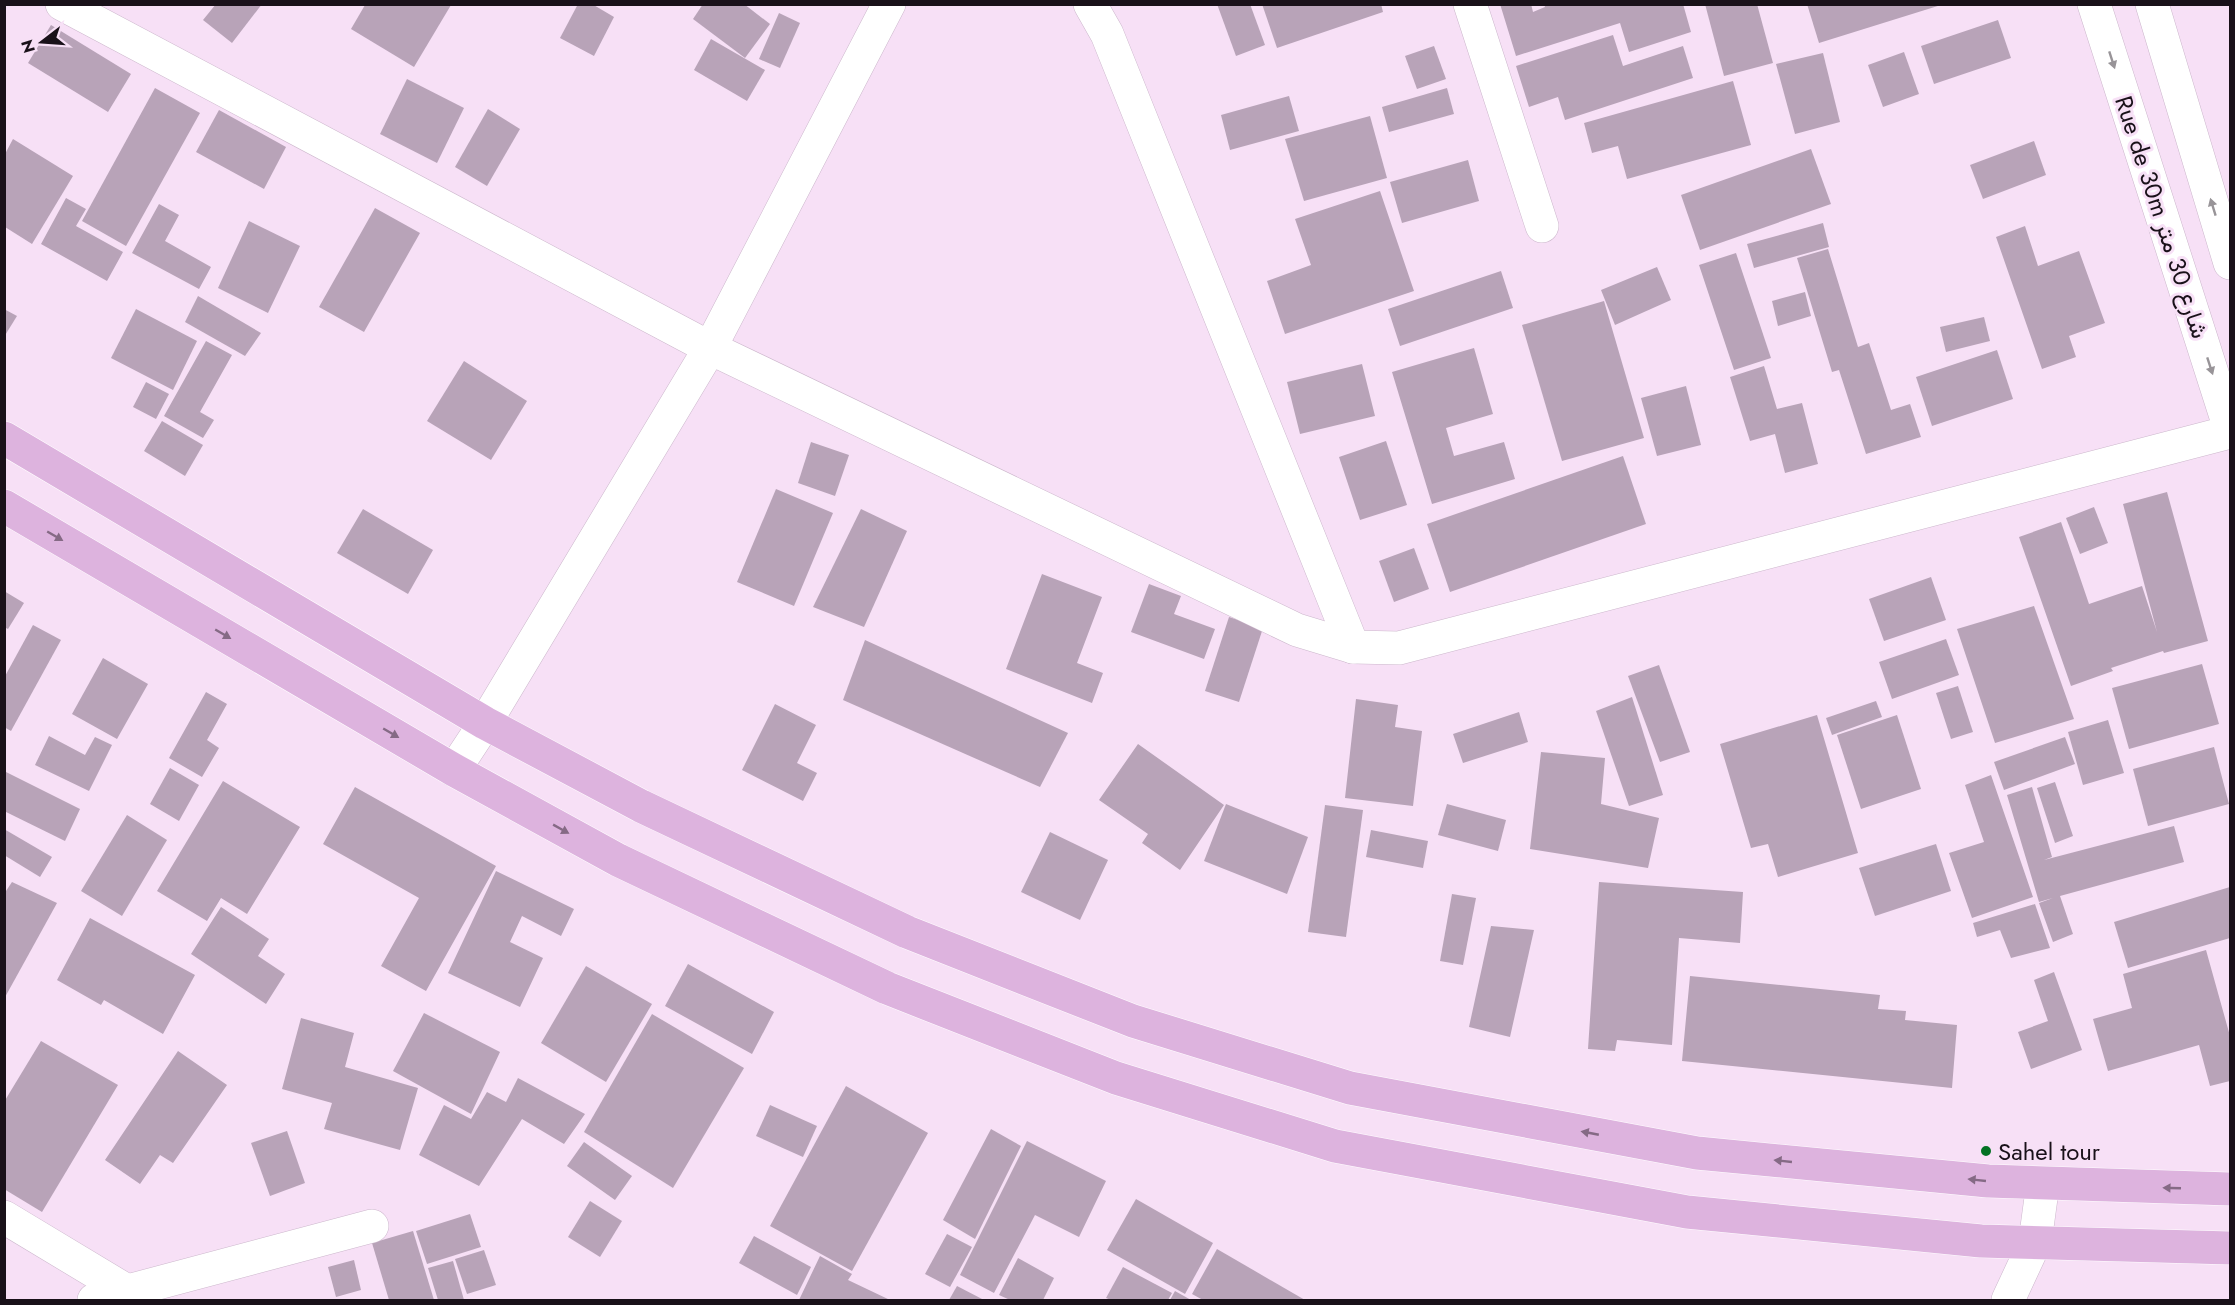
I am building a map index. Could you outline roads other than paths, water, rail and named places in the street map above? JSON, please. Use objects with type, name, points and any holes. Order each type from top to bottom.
[{"type":"main road","points":[[4,438],[485,723],[641,806],[907,932],[1133,1021],[1350,1088],[1697,1153],[1988,1181],[2230,1189]]},
{"type":"main road","points":[[4,506],[454,770],[618,860],[887,988],[1116,1078],[1335,1146],[1687,1212],[1981,1241],[2230,1248]]},
{"type":"street","points":[[62,4],[710,348],[1297,630],[1353,647],[1400,648],[2230,431]]},
{"type":"street","points":[[454,770],[485,723],[710,348],[889,4]]},
{"type":"street","points":[[1090,4],[1111,45],[1353,647]]},
{"type":"street","points":[[1470,4],[1542,226]]},
{"type":"street","points":[[2152,4],[2230,263]]},
{"type":"street","name":"Rue de 30m شارع 30 متر","points":[[2094,5],[2230,431]]},
{"type":"street","points":[[2008,1300],[2035,1242],[2043,1183]]},
{"type":"street","points":[[4,1217],[127,1291]]},
{"type":"street","points":[[94,1300],[372,1226]]},
{"type":"place","name":"Sahel tour","points":[[1986,1151]]}]
